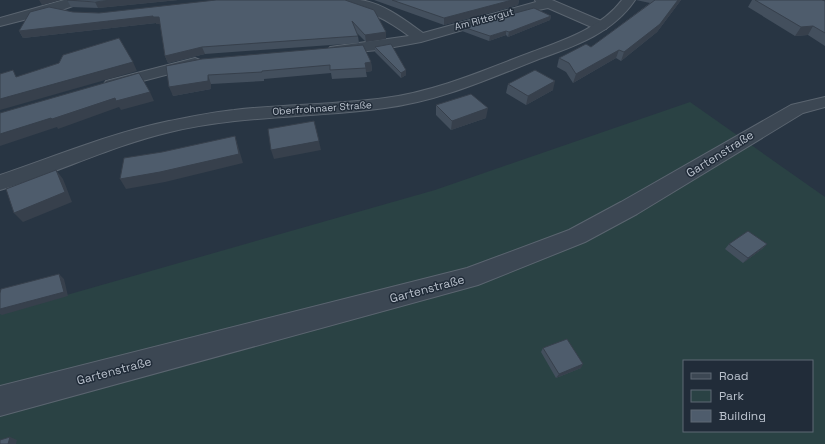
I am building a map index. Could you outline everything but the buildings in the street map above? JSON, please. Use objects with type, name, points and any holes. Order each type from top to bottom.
[{"type":"street","points":[[0,22],[54,8],[76,0]]},
{"type":"street","points":[[344,0],[376,9],[398,20],[421,38]]},
{"type":"street","name":"Oberfrohnaer Straße","points":[[0,183],[115,142],[168,127],[233,115],[338,108],[386,103],[440,92],[567,44],[601,26],[620,12],[629,0]]},
{"type":"street","name":"Am Rittergut","points":[[321,52],[365,48],[421,38],[545,2],[601,26]]},
{"type":"street","points":[[54,8],[64,12],[77,14]]},
{"type":"street","points":[[95,89],[167,68],[213,60]]},
{"type":"street","name":"Gartenstraße","points":[[0,400],[469,278],[577,236],[654,194],[797,109],[825,102]]},
{"type":"green space","points":[[690,102],[825,197],[825,444],[0,444],[0,314],[435,190]]}]
